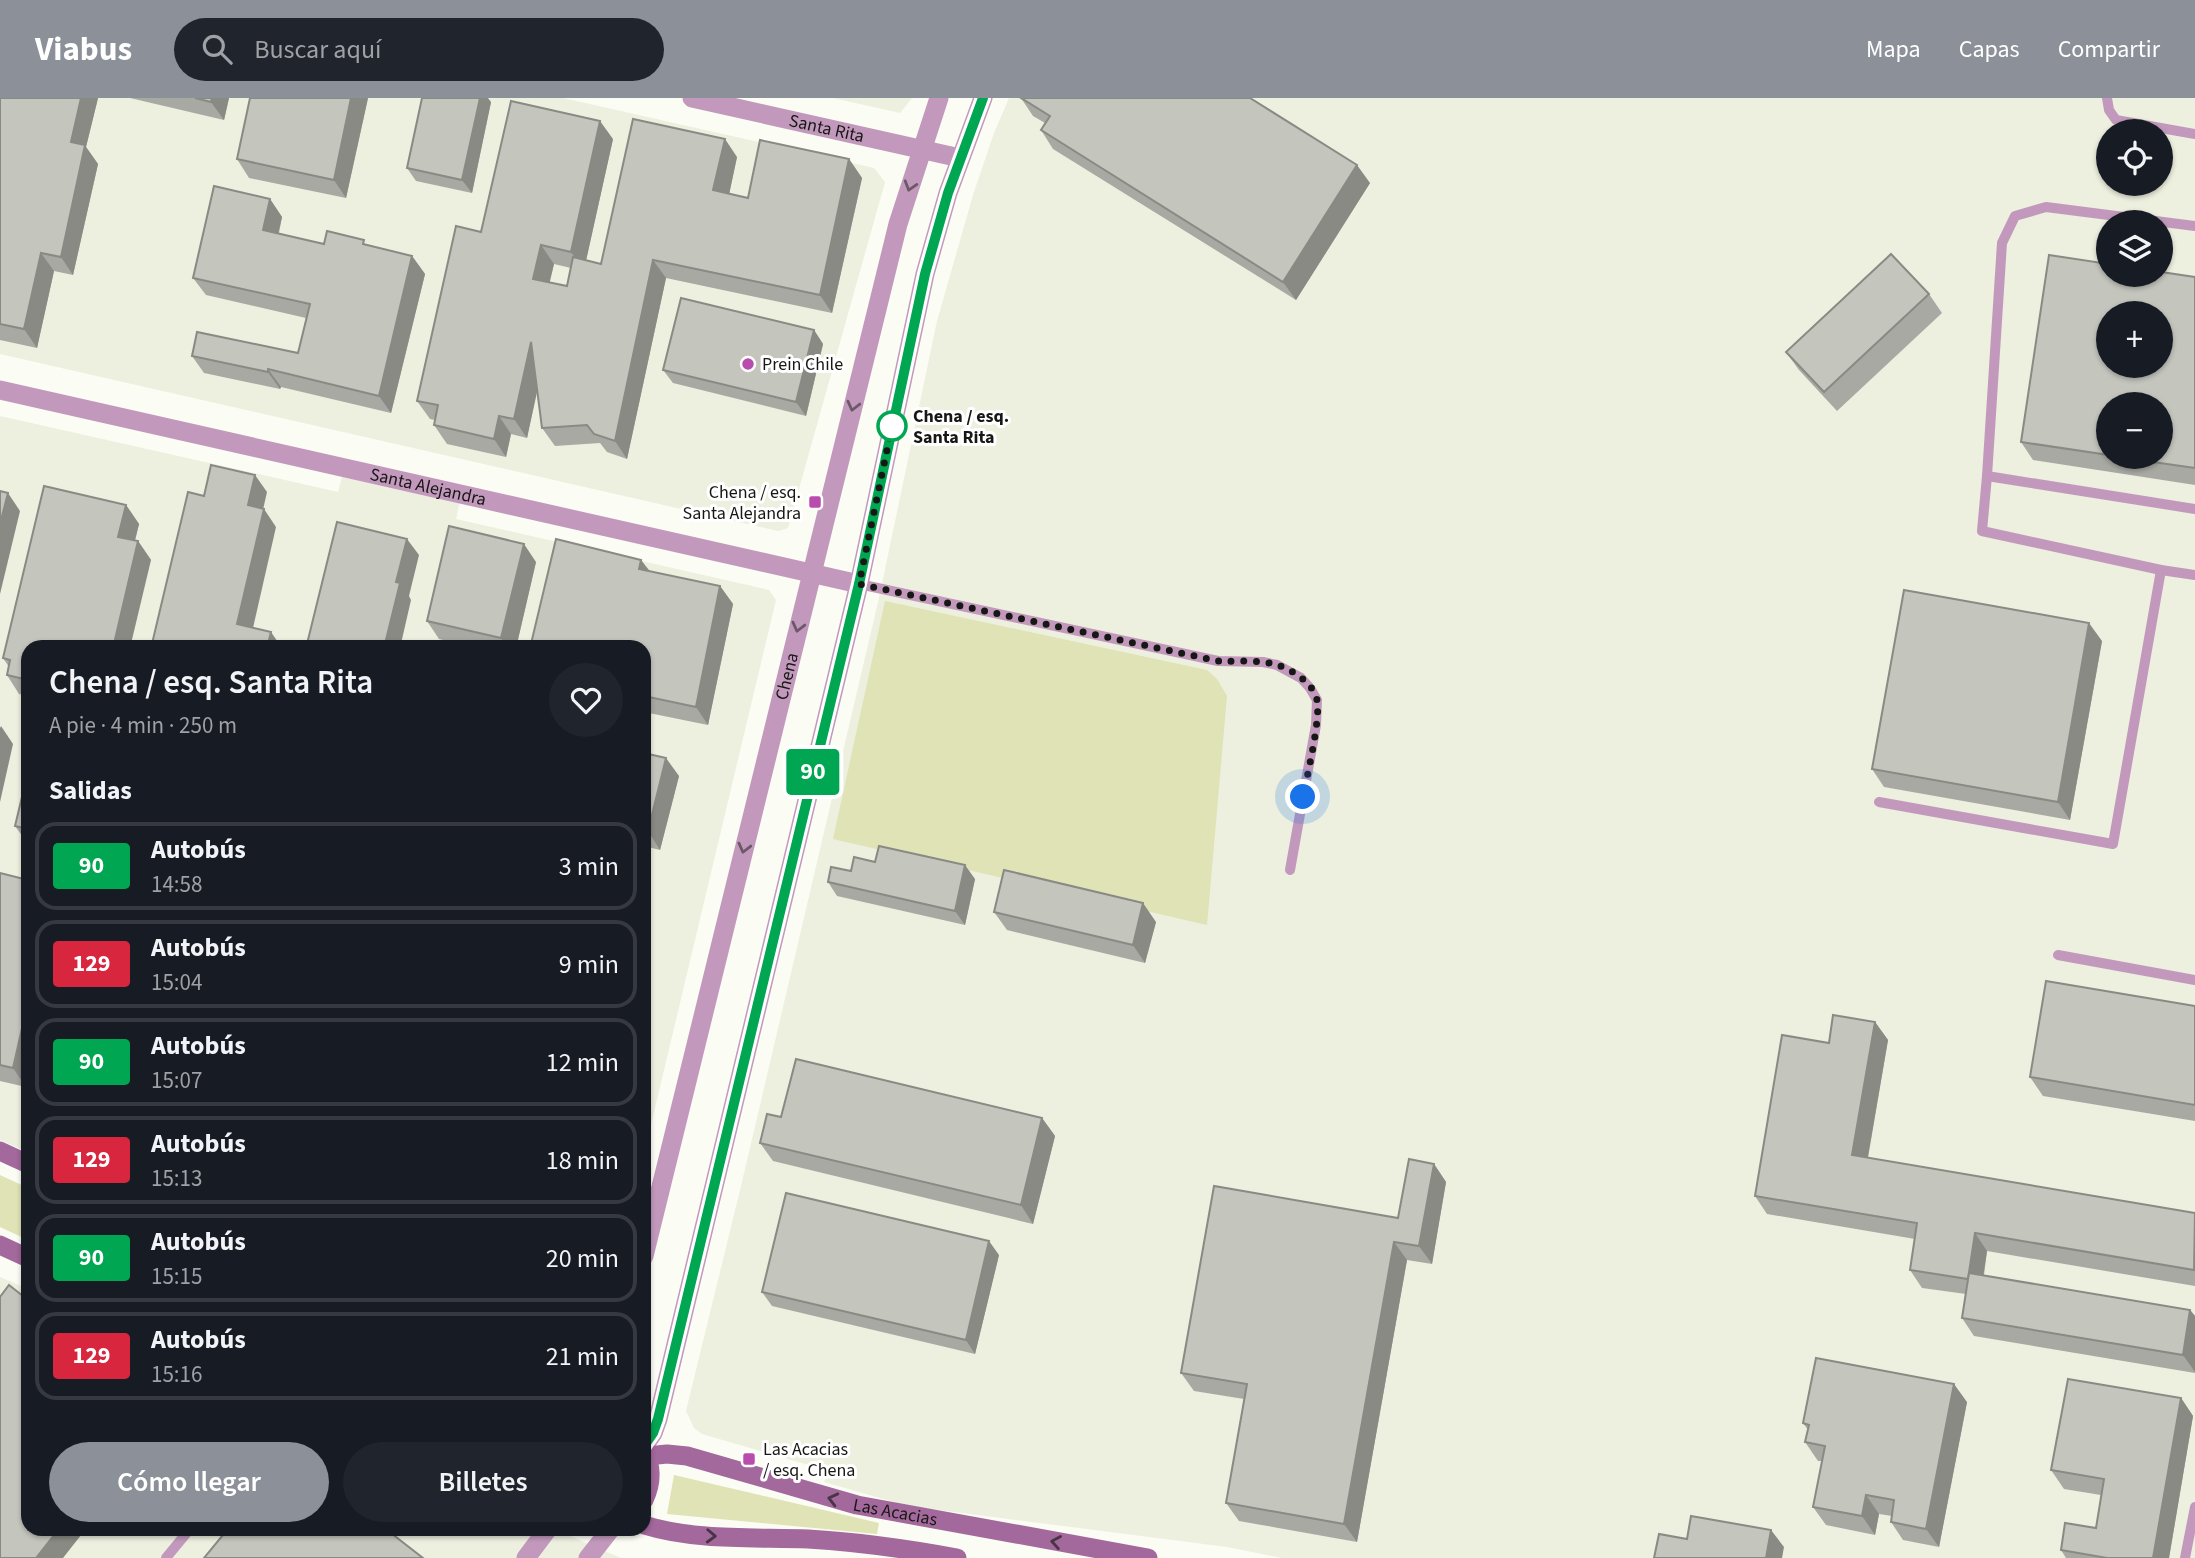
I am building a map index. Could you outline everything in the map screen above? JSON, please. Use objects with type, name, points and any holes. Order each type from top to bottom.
[{"type":"main road","points":[[0,1151],[21,1161]]},
{"type":"main road","points":[[0,1245],[21,1255]]},
{"type":"main road","name":"Las Acacias","points":[[651,1452],[687,1456],[857,1505],[1148,1558]]},
{"type":"main road","name":"Las Acacias","points":[[651,1526],[688,1534],[868,1545],[957,1558]]},
{"type":"street","name":"Santa Rita","points":[[692,98],[960,158]]},
{"type":"street","name":"Chena","points":[[651,1227],[898,224],[939,98]]},
{"type":"street","points":[[651,1438],[658,1419],[859,584],[925,274],[960,158],[983,98]]},
{"type":"street","name":"Santa Alejandra","points":[[0,390],[859,584]]},
{"type":"street","points":[[526,1558],[542,1536]]},
{"type":"street","points":[[588,1558],[605,1536]]},
{"type":"lane","points":[[2107,98],[2109,110],[2116,120],[2195,134]]},
{"type":"lane","points":[[2195,226],[2046,207],[2015,216],[2002,243],[1982,531],[2195,575]]},
{"type":"lane","points":[[1987,476],[2195,509]]},
{"type":"lane","points":[[1879,802],[2113,844],[2161,570]]},
{"type":"lane","points":[[859,584],[1218,661],[1263,662],[1289,670],[1310,688],[1317,700],[1316,725],[1290,870]]},
{"type":"lane","points":[[2058,955],[2195,981]]},
{"type":"lane","points":[[2185,1558],[2195,1507]]},
{"type":"lane","points":[[166,1558],[184,1536]]},
{"type":"shaded area","points":[[0,98],[563,98],[874,168],[885,182],[788,528],[778,531],[0,354]]},
{"type":"shaded area","points":[[833,98],[912,98],[900,113]]},
{"type":"shaded area","points":[[1009,98],[2195,98],[2195,1558],[1282,1558],[1227,1547],[908,1506],[824,1482],[829,1471],[702,1434],[694,1428],[686,1411],[879,598],[937,321],[973,195]]},
{"type":"shaded area","points":[[0,416],[338,492],[344,469],[461,496],[456,519],[769,590],[776,600],[651,1125],[651,640],[21,640],[21,1149],[0,1140]]},
{"type":"shaded area","points":[[0,1277],[21,1286],[21,1536],[570,1536],[621,1558],[0,1558]]},
{"type":"green space","points":[[885,601],[1207,670],[1217,679],[1227,696],[1207,925],[833,839]]},
{"type":"green space","points":[[0,1175],[21,1185],[21,1237],[0,1227]]},
{"type":"green space","points":[[674,1475],[879,1523],[877,1534],[667,1514]]},
{"type":"building","points":[[0,98],[81,98],[71,142],[85,145],[61,257],[41,253],[24,329],[0,324]]},
{"type":"building","points":[[195,98],[212,98],[211,102]]},
{"type":"building","points":[[250,98],[351,98],[334,180],[237,159]]},
{"type":"building","points":[[422,98],[480,98],[462,180],[407,168]]},
{"type":"building","points":[[1021,98],[1250,98],[1357,165],[1283,282],[1041,130],[1050,116]]},
{"type":"building","points":[[511,101],[600,121],[571,252],[541,245],[533,279],[567,286],[573,257],[601,264],[633,119],[725,139],[713,190],[748,198],[760,140],[849,159],[820,295],[653,260],[615,441],[594,434],[587,425],[542,428],[531,342],[514,419],[499,416],[494,439],[434,425],[438,405],[417,401],[456,226],[481,232]]},
{"type":"building","points":[[214,186],[270,199],[263,230],[324,244],[327,231],[364,240],[363,244],[412,256],[379,396],[268,369],[268,372],[192,356],[197,332],[298,353],[310,304],[193,278]]},
{"type":"building","points":[[1891,254],[1929,294],[1824,392],[1786,352]]},
{"type":"building","points":[[2049,255],[2096,262],[2096,287],[2173,287],[2173,274],[2195,277],[2195,468],[2173,465],[2173,392],[2096,392],[2096,453],[2021,442]]},
{"type":"building","name":"Prein Chile","points":[[681,298],[814,330],[796,402],[663,370]]},
{"type":"building","points":[[211,465],[255,475],[248,505],[264,509],[237,624],[271,632],[269,640],[153,640],[188,492],[204,496]]},
{"type":"building","points":[[44,486],[126,505],[118,537],[138,541],[115,640],[21,640],[21,678],[7,675],[10,660],[3,658]]},
{"type":"building","points":[[0,491],[8,493],[0,524]]},
{"type":"building","points":[[337,522],[407,539],[396,582],[400,583],[386,640],[308,640]]},
{"type":"building","points":[[449,526],[524,544],[501,638],[427,621]]},
{"type":"building","points":[[556,539],[641,560],[639,569],[720,586],[696,707],[651,697],[651,640],[532,640]]},
{"type":"building","points":[[1904,590],[2089,623],[2058,802],[1872,769]]},
{"type":"building","points":[[651,755],[666,758],[651,819]]},
{"type":"building","points":[[21,801],[21,827],[15,826]]},
{"type":"building","points":[[879,846],[965,865],[955,911],[828,882],[831,867],[851,871],[854,857],[875,862]]},
{"type":"building","points":[[1004,870],[1143,903],[1133,945],[994,912]]},
{"type":"building","points":[[0,873],[21,878],[21,1033],[13,1068],[0,1065]]},
{"type":"building","points":[[2046,981],[2195,1006],[2195,1105],[2030,1077]]},
{"type":"building","points":[[1833,1015],[1875,1022],[1852,1155],[2195,1213],[2194,1270],[1975,1233],[1968,1279],[1910,1270],[1917,1223],[1755,1196],[1782,1035],[1829,1043]]},
{"type":"building","points":[[796,1059],[1042,1118],[1021,1205],[760,1143],[767,1114],[781,1117]]},
{"type":"building","points":[[1409,1159],[1434,1164],[1419,1246],[1394,1242],[1344,1524],[1226,1503],[1247,1384],[1181,1373],[1214,1186],[1398,1218]]},
{"type":"building","points":[[786,1193],[989,1241],[966,1340],[762,1292]]},
{"type":"building","points":[[1969,1273],[2190,1310],[2183,1355],[1962,1318]]},
{"type":"building","points":[[9,1285],[21,1294],[21,1536],[53,1536],[36,1558],[0,1558],[0,1297]]},
{"type":"building","points":[[1816,1358],[1954,1384],[1926,1529],[1891,1522],[1894,1500],[1866,1495],[1862,1516],[1813,1507],[1825,1446],[1805,1442],[1809,1425],[1803,1423]]},
{"type":"building","points":[[2068,1379],[2181,1398],[2153,1558],[2107,1558],[2061,1550],[2065,1523],[2096,1528],[2104,1479],[2051,1470]]},
{"type":"building","points":[[1691,1516],[1771,1530],[1766,1558],[1654,1558],[1659,1534],[1687,1539]]},
{"type":"building","points":[[222,1536],[395,1536],[423,1558],[204,1558]]},
{"type":"bus line","name":"90","points":[[651,1437],[658,1419],[859,584],[925,274],[948,193],[983,98]]},
{"type":"place","name":"Prein Chile","points":[[748,364]]},
{"type":"place","name":"Chena / esq. Santa Rita","points":[[892,426]]},
{"type":"place","name":"Chena / esq. Santa Alejandra","points":[[815,502]]},
{"type":"place","name":"Las Acacias / esq. Chena","points":[[749,1459]]},
{"type":"route","points":[[892,426],[859,584],[1218,661],[1263,662],[1289,670],[1301,678],[1317,700],[1316,725],[1303,797]]}]
